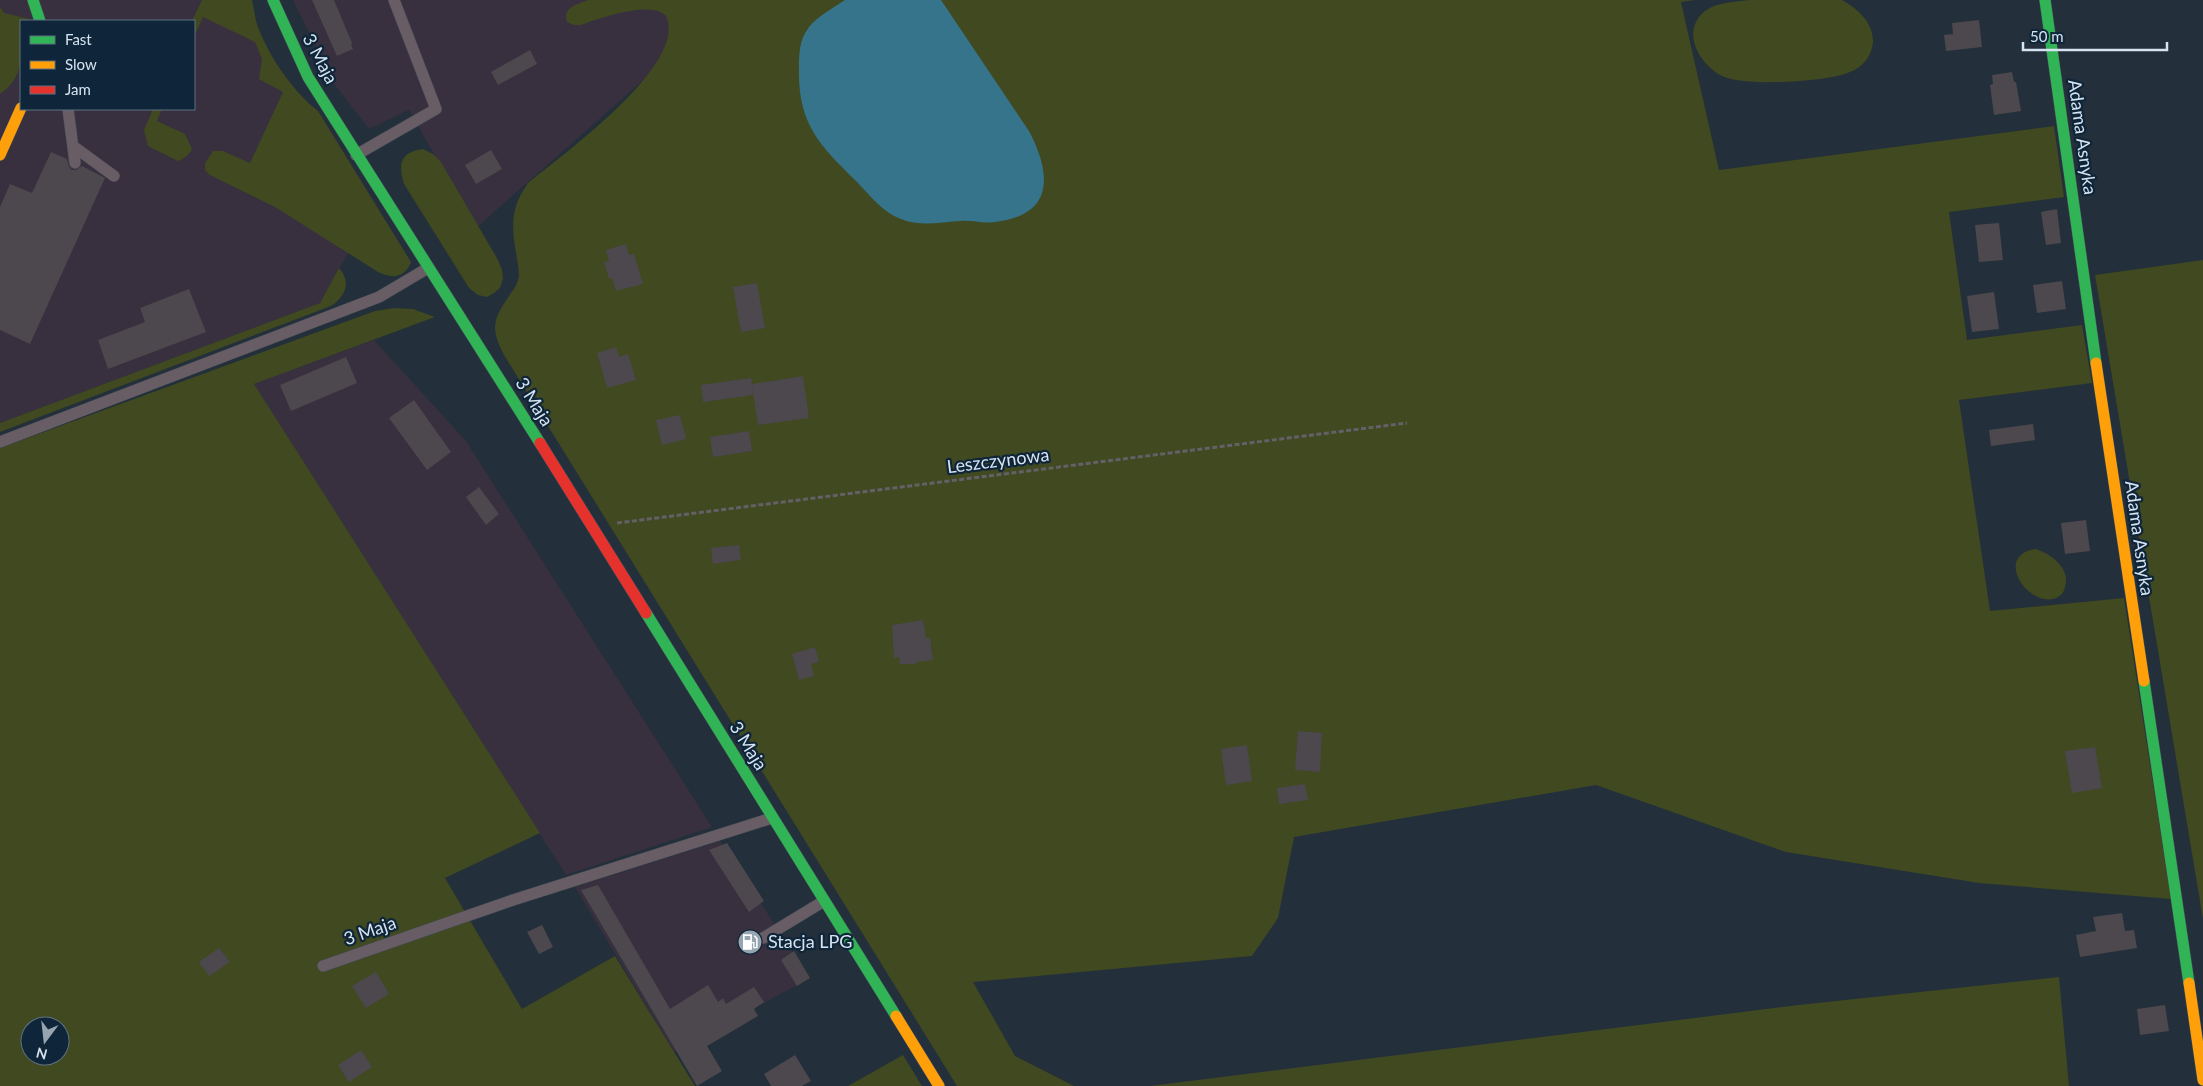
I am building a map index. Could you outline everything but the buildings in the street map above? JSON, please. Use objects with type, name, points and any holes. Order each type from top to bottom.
[{"type":"main road","points":[[33,0],[40,20]]},
{"type":"main road","name":"3 Maja","points":[[273,0],[308,77],[592,526],[939,1086]]},
{"type":"main road","name":"Adama Asnyka","points":[[2045,0],[2110,460],[2203,1080]]},
{"type":"main road","points":[[0,122],[20,112]]},
{"type":"main road","points":[[2,149],[20,112]]},
{"type":"lane","points":[[356,155],[436,109],[394,0]]},
{"type":"lane","points":[[68,110],[74,163]]},
{"type":"lane","points":[[73,146],[114,176]]},
{"type":"lane","points":[[0,442],[379,297],[428,268]]},
{"type":"lane","name":"3 Maja","points":[[323,966],[513,900],[772,818]]},
{"type":"lane","points":[[763,938],[824,901]]},
{"type":"path","name":"Leszczynowa","points":[[592,526],[1407,423]]},
{"type":"shaded area","points":[[0,0],[248,0],[256,33],[367,220],[320,303],[0,423]]},
{"type":"shaded area","points":[[293,0],[734,0],[476,228],[409,110],[369,129],[335,85]]},
{"type":"shaded area","points":[[374,340],[466,441],[712,827],[566,875],[253,384]]},
{"type":"shaded area","points":[[720,841],[810,978],[674,1052],[575,887]]},
{"type":"green space","points":[[202,0],[252,0],[258,27],[275,62],[299,93],[318,111],[411,262],[402,274],[388,276],[378,272],[275,207],[210,175],[205,170],[205,163],[213,151],[223,151],[250,163],[283,92],[259,79],[262,59],[255,42],[203,17],[195,35],[195,20],[192,20]]},
{"type":"green space","points":[[588,0],[1695,0],[1681,2],[1719,170],[2054,126],[2064,197],[1949,212],[1967,340],[2082,325],[2092,383],[1959,400],[1990,611],[2124,598],[2171,899],[1979,883],[1786,852],[1596,785],[1294,837],[1278,918],[1252,956],[973,982],[1015,1056],[1074,1086],[957,1086],[504,355],[496,337],[497,316],[515,287],[519,276],[513,224],[515,208],[522,192],[528,183],[592,131],[641,83],[659,59],[668,36],[666,16],[659,11],[638,10],[626,12],[581,25],[567,22],[566,17],[569,10],[575,5]]},
{"type":"green space","points":[[1749,0],[1842,0],[1859,12],[1868,23],[1873,36],[1870,53],[1866,61],[1855,70],[1806,81],[1748,81],[1722,76],[1706,64],[1700,55],[1693,37],[1694,28],[1698,19],[1710,8],[1726,3]]},
{"type":"green space","points":[[0,7],[4,13],[29,19],[20,20],[19,70],[9,87],[0,94]]},
{"type":"green space","points":[[153,110],[162,110],[157,121],[185,134],[192,149],[184,158],[178,161],[148,146],[144,130]]},
{"type":"green space","points":[[423,149],[433,154],[441,162],[498,260],[503,279],[500,288],[487,297],[478,295],[469,288],[404,184],[401,165],[405,156]]},
{"type":"green space","points":[[2203,260],[2203,919],[2095,275]]},
{"type":"green space","points":[[339,268],[345,279],[345,289],[340,298],[331,306],[0,432],[0,423],[320,303]]},
{"type":"green space","points":[[394,308],[413,309],[435,317],[254,384],[540,833],[445,878],[522,1009],[615,956],[695,1086],[0,1086],[0,448],[375,311]]},
{"type":"green space","points":[[2036,549],[2053,558],[2065,574],[2065,589],[2056,598],[2046,599],[2035,596],[2019,580],[2016,570],[2017,561],[2023,553]]},
{"type":"green space","points":[[2059,977],[2069,1086],[1150,1086],[1799,1005]]},
{"type":"green space","points":[[903,1055],[922,1086],[848,1086]]},
{"type":"water","points":[[845,0],[941,0],[1029,131],[1037,147],[1044,177],[1043,190],[1038,202],[1028,211],[1014,218],[991,222],[916,223],[901,219],[888,212],[831,156],[813,132],[802,105],[799,70],[800,53],[801,42],[809,27],[821,16]]},
{"type":"traffic: fast","points":[[33,0],[40,20]]},
{"type":"traffic: fast","points":[[273,0],[308,77],[540,443]]},
{"type":"traffic: fast","points":[[2045,0],[2096,363]]},
{"type":"traffic: fast","points":[[646,613],[896,1016]]},
{"type":"traffic: fast","points":[[2144,681],[2189,983]]},
{"type":"traffic: slow","points":[[0,155],[20,110]]},
{"type":"traffic: slow","points":[[2096,363],[2144,681]]},
{"type":"traffic: slow","points":[[2189,983],[2203,1080]]},
{"type":"traffic: slow","points":[[896,1016],[939,1086]]},
{"type":"traffic: jam","points":[[540,443],[646,613]]},
{"type":"place","name":"Stacja LPG","points":[[750,942]]}]
